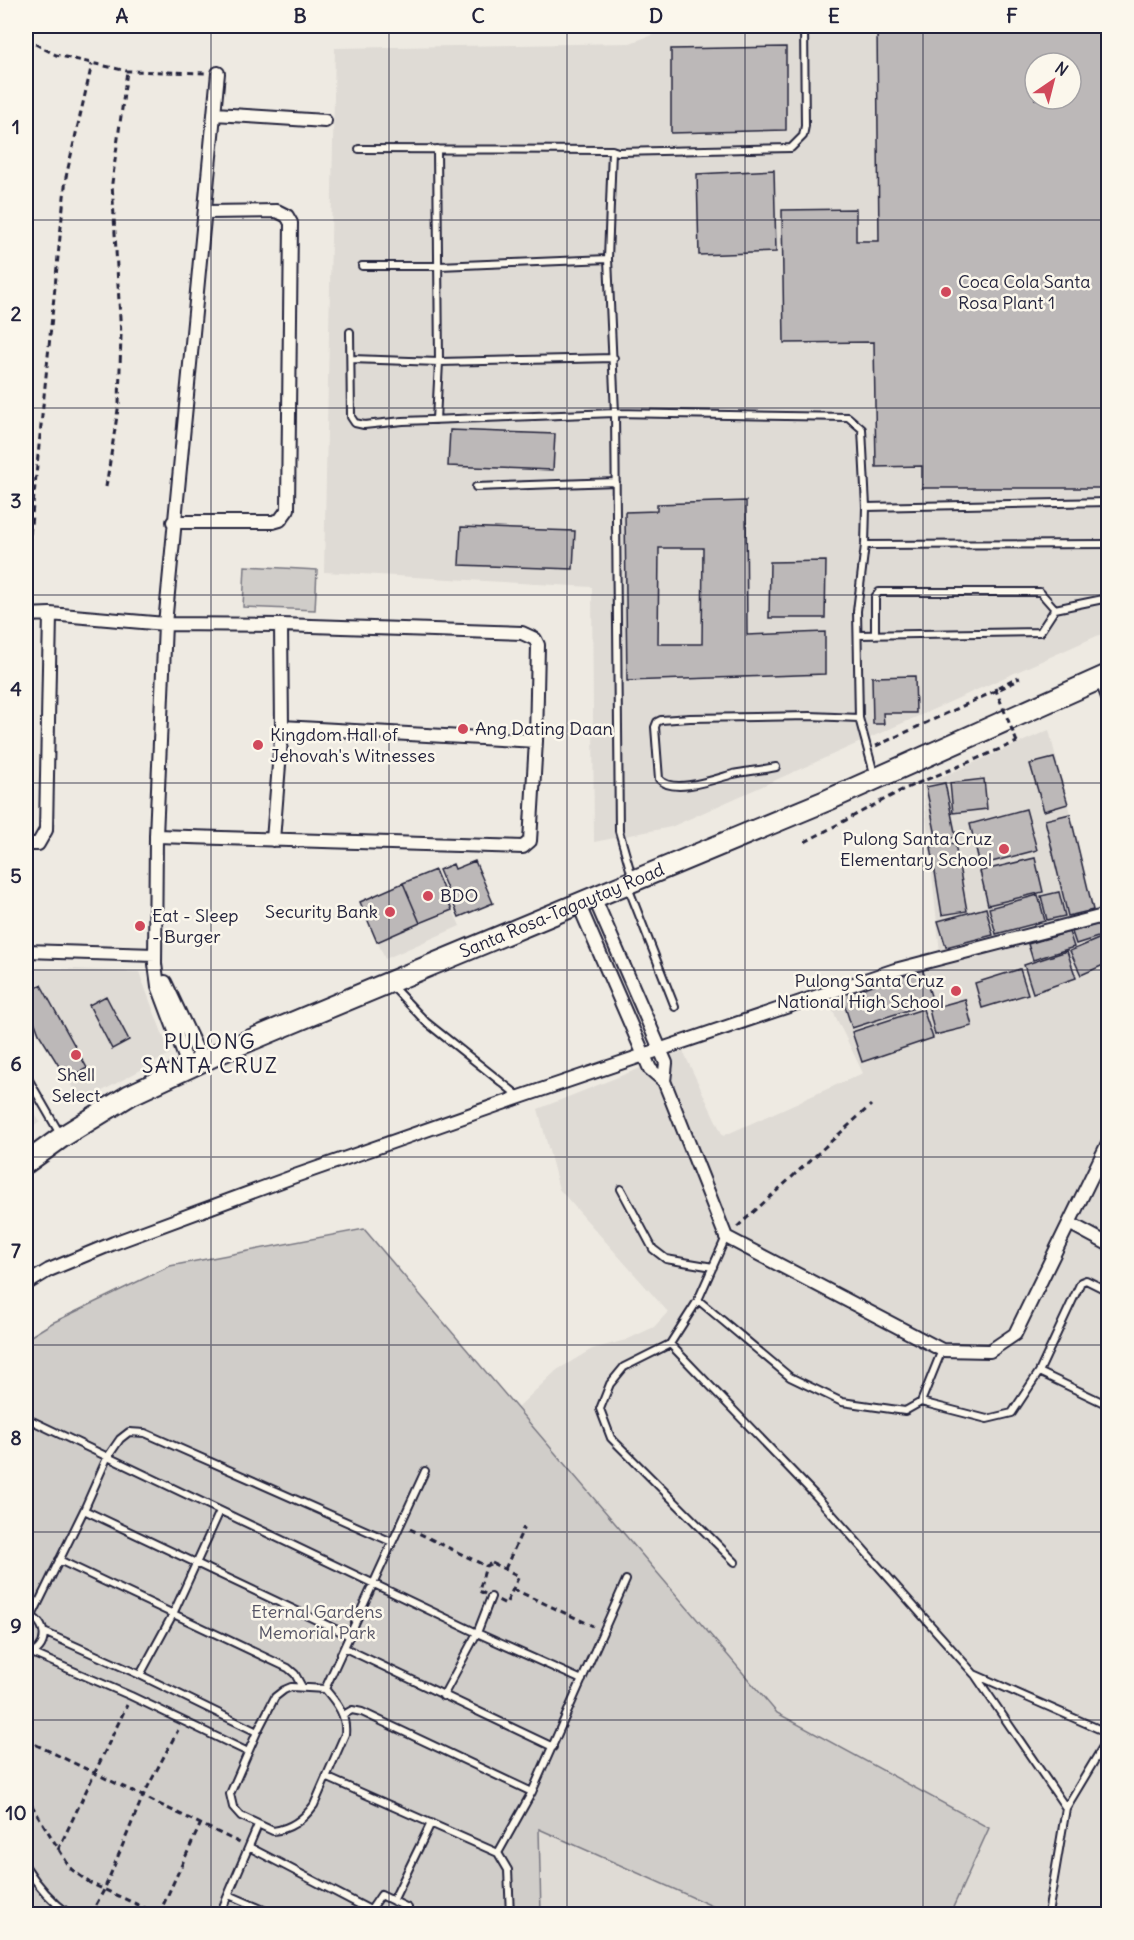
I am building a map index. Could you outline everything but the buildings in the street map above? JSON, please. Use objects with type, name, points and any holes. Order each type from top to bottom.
[{"type":"main road","name":"Santa Rosa-Tagaytay Road","points":[[26,1163],[62,1137],[130,1095],[195,1065],[629,881],[876,780],[1105,677]]},
{"type":"street","points":[[195,1065],[165,982],[157,972],[155,955],[156,836],[165,624],[173,522],[206,212],[218,73]]},
{"type":"street","points":[[214,114],[325,120]]},
{"type":"street","points":[[173,522],[273,522],[280,520],[288,509],[291,223],[287,216],[278,211],[206,212]]},
{"type":"street","points":[[26,844],[38,844],[46,830],[50,614]]},
{"type":"street","points":[[26,615],[50,614],[165,624],[281,625],[522,633],[535,639],[538,645],[536,741],[530,841],[523,847],[156,836]]},
{"type":"street","points":[[273,840],[282,727],[281,625]]},
{"type":"street","points":[[1105,677],[1108,697]]},
{"type":"street","points":[[282,727],[536,741]]},
{"type":"street","points":[[586,900],[661,1050],[666,1063],[664,1081]]},
{"type":"street","points":[[586,900],[644,1056],[650,1069],[664,1081],[726,1237],[942,1350],[990,1351],[1015,1334],[1108,1143]]},
{"type":"street","points":[[26,1284],[48,1270],[125,1239],[520,1097],[895,970],[1103,916]]},
{"type":"street","points":[[26,951],[155,955]]},
{"type":"street","points":[[1069,1223],[1108,1244]]},
{"type":"lane","points":[[359,149],[612,150],[618,152],[791,148],[803,136],[805,126],[804,26]]},
{"type":"lane","points":[[436,420],[439,362],[437,149]]},
{"type":"lane","points":[[612,150],[608,259],[614,358],[619,831],[629,881],[675,1007]]},
{"type":"lane","points":[[362,266],[439,266],[608,259]]},
{"type":"lane","points":[[350,332],[351,417],[355,423],[364,425],[615,413],[848,417],[862,429],[866,507],[865,545],[858,611],[859,718],[876,780]]},
{"type":"lane","points":[[351,359],[439,362],[614,358]]},
{"type":"lane","points":[[476,487],[616,482]]},
{"type":"lane","points":[[866,507],[1108,502]]},
{"type":"lane","points":[[865,545],[1108,544]]},
{"type":"lane","points":[[875,635],[875,597],[879,592],[1040,592],[1055,609]]},
{"type":"lane","points":[[858,635],[1040,632],[1055,609],[1108,598]]},
{"type":"lane","points":[[776,767],[734,774],[698,784],[669,786],[659,779],[657,722],[690,718],[810,716],[859,718]]},
{"type":"lane","points":[[388,983],[426,1022],[469,1059],[520,1097]]},
{"type":"lane","points":[[26,1075],[62,1137]]},
{"type":"lane","points":[[621,1190],[653,1249],[666,1259],[713,1267]]},
{"type":"lane","points":[[726,1237],[698,1300],[670,1344],[624,1367],[610,1383],[600,1409],[611,1438],[735,1562]]},
{"type":"lane","points":[[921,1402],[987,1419],[1012,1413],[1039,1372],[1081,1282],[1086,1280],[1108,1291]]},
{"type":"lane","points":[[698,1300],[790,1377],[842,1402],[905,1411],[921,1402],[942,1350]]},
{"type":"lane","points":[[670,1344],[816,1496],[974,1674],[1066,1808]]},
{"type":"lane","points":[[1039,1372],[1108,1406]]},
{"type":"lane","points":[[26,1418],[373,1584],[582,1680]]},
{"type":"lane","points":[[26,1656],[34,1654],[44,1641],[44,1632],[40,1623],[29,1615],[84,1510],[106,1458],[120,1439],[129,1432],[145,1433],[392,1542]]},
{"type":"lane","points":[[326,1689],[425,1471]]},
{"type":"lane","points":[[84,1510],[350,1636]]},
{"type":"lane","points":[[140,1675],[173,1614],[220,1511]]},
{"type":"lane","points":[[58,1560],[288,1668],[295,1674],[302,1687]]},
{"type":"lane","points":[[498,1853],[532,1792],[626,1580]]},
{"type":"lane","points":[[443,1696],[477,1633],[491,1597]]},
{"type":"lane","points":[[44,1632],[140,1675],[257,1732]]},
{"type":"lane","points":[[345,1648],[553,1747]]},
{"type":"lane","points":[[34,1654],[131,1696],[248,1752]]},
{"type":"lane","points":[[974,1674],[1108,1733]]},
{"type":"lane","points":[[291,1687],[326,1689],[340,1707],[346,1725],[345,1734],[314,1806],[308,1814],[283,1830],[273,1831],[242,1816],[233,1807],[230,1794],[257,1732],[275,1698],[291,1687]]},
{"type":"lane","points":[[343,1715],[352,1710],[362,1712],[532,1792]]},
{"type":"lane","points":[[1048,1914],[1066,1808],[1108,1738]]},
{"type":"lane","points":[[326,1777],[498,1853],[508,1870],[510,1914]]},
{"type":"lane","points":[[393,1901],[431,1823]]},
{"type":"lane","points":[[219,1914],[258,1825]]},
{"type":"lane","points":[[249,1847],[369,1912],[381,1894],[408,1908],[405,1914]]},
{"type":"lane","points":[[26,1867],[38,1886],[55,1904],[69,1914]]},
{"type":"lane","points":[[229,1895],[273,1914]]},
{"type":"path","points":[[26,39],[56,56],[127,71],[218,73]]},
{"type":"path","points":[[28,555],[66,177],[92,64]]},
{"type":"path","points":[[106,487],[119,403],[121,335],[112,183],[127,71]]},
{"type":"path","points":[[805,842],[904,789],[1017,742],[995,688],[1018,677],[1019,680],[867,750]]},
{"type":"path","points":[[726,1237],[871,1105]]},
{"type":"path","points":[[400,1525],[486,1566]]},
{"type":"path","points":[[505,1569],[524,1527]]},
{"type":"path","points":[[492,1563],[519,1576],[506,1604],[479,1591],[486,1566],[492,1563]]},
{"type":"path","points":[[513,1589],[603,1630]]},
{"type":"path","points":[[58,1850],[131,1696]]},
{"type":"path","points":[[91,1914],[104,1890],[143,1797],[183,1720]]},
{"type":"path","points":[[26,1740],[249,1847]]},
{"type":"path","points":[[26,1796],[71,1869],[104,1890],[159,1914],[201,1824]]},
{"type":"shaded area","points":[[677,26],[1108,26],[1108,631],[671,827],[594,842],[592,587],[324,572],[335,48],[630,43]]},
{"type":"shaded area","name":"Pulong Santa Cruz Elementary School","points":[[1049,730],[1095,912],[940,953],[923,785]]},
{"type":"shaded area","points":[[435,870],[460,926],[385,959],[360,902]]},
{"type":"shaded area","points":[[1108,920],[1108,1914],[950,1914],[988,1828],[777,1713],[517,1408],[557,1370],[592,1349],[626,1340],[654,1327],[668,1312],[559,1189],[538,1109],[683,1051],[723,1136],[863,1073],[826,997],[953,960]]},
{"type":"shaded area","points":[[26,967],[139,972],[170,1054],[82,1102],[35,1030],[26,1003]]},
{"type":"shaded area","points":[[26,1100],[40,1122],[26,1132]]},
{"type":"shaded area","points":[[539,1829],[730,1914],[541,1914]]},
{"type":"green space","points":[[245,566],[317,570],[315,610],[243,607]]},
{"type":"green space","name":"Eternal Gardens Memorial Park","points":[[364,1229],[777,1713],[989,1828],[950,1914],[730,1914],[539,1829],[541,1914],[33,1914],[26,1906],[26,1339],[52,1323],[170,1266]]},
{"type":"place","name":"Coca Cola Santa Rosa Plant 1","points":[[946,292]]},
{"type":"place","name":"Ang Dating Daan","points":[[463,729]]},
{"type":"place","name":"Kingdom Hall of Jehovah's Witnesses","points":[[258,745]]},
{"type":"place","name":"Pulong Santa Cruz Elementary School","points":[[1004,849]]},
{"type":"place","name":"BDO","points":[[428,896]]},
{"type":"place","name":"Security Bank","points":[[390,912]]},
{"type":"place","name":"Eat - Sleep - Burger","points":[[140,926]]},
{"type":"place","name":"Pulong Santa Cruz National High School","points":[[956,991]]},
{"type":"place","name":"Shell Select","points":[[76,1055]]},
{"type":"district","name":"PULONG SANTA CRUZ","points":[[210,1054]]}]
